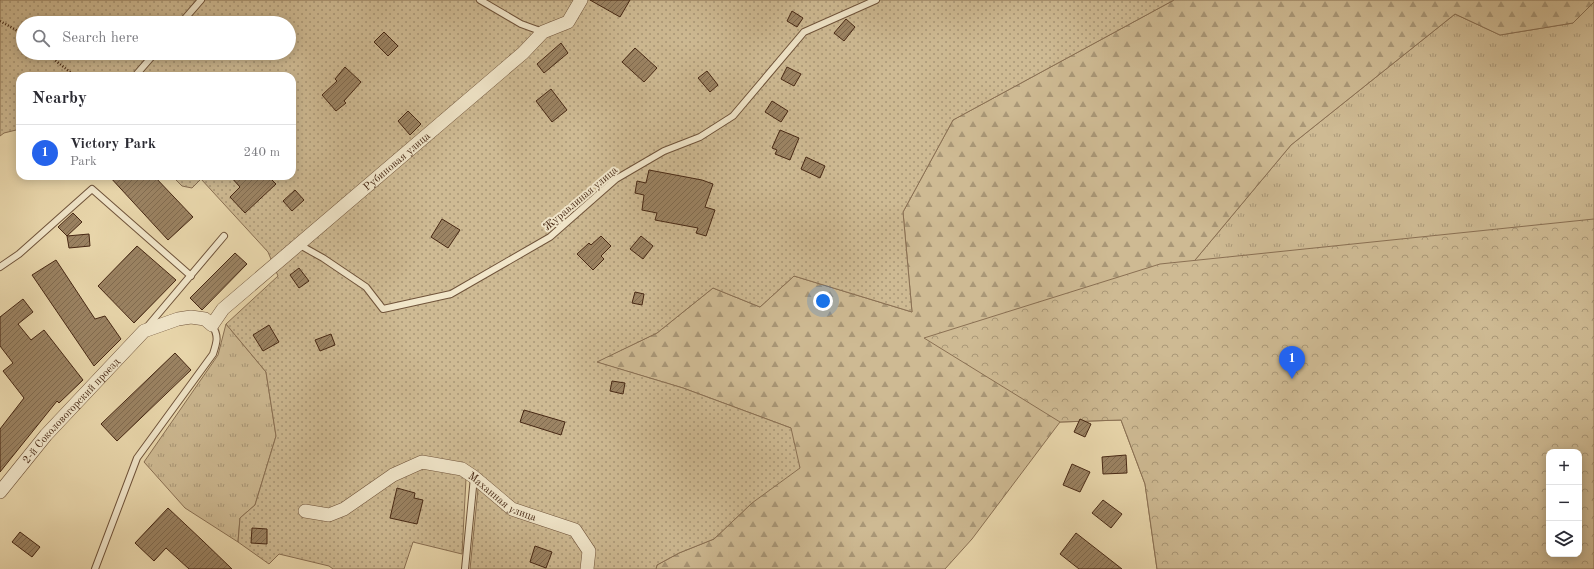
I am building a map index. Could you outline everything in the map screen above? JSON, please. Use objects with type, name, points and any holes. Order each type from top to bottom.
[{"type":"street","name":"Рубиновая улица","points":[[212,325],[223,309],[523,53],[543,32],[568,22],[581,0]]},
{"type":"street","points":[[144,331],[178,319],[191,317],[205,319],[212,325]]},
{"type":"street","name":"2-й Соколовогорский проезд","points":[[0,492],[46,435],[144,331]]},
{"type":"street","name":"Маханная улица","points":[[305,511],[329,515],[344,509],[393,475],[422,462],[462,469],[474,477],[512,509],[575,530],[589,551],[587,569]]},
{"type":"lane","points":[[187,16],[201,0]]},
{"type":"lane","points":[[480,0],[522,24],[543,32]]},
{"type":"lane","name":"Журавлиная улица","points":[[298,244],[324,258],[366,287],[383,309],[451,294],[550,237],[616,179],[664,151],[700,137],[733,116],[804,32],[876,0]]},
{"type":"lane","points":[[138,72],[149,60]]},
{"type":"lane","points":[[0,267],[19,254],[92,189],[191,276]]},
{"type":"lane","points":[[144,331],[224,236]]},
{"type":"lane","points":[[95,569],[137,458],[213,354],[218,340],[217,333],[212,325]]},
{"type":"lane","points":[[465,569],[474,477]]},
{"type":"path","points":[[0,21],[16,30]]},
{"type":"path","points":[[55,60],[69,72]]},
{"type":"green space","points":[[0,0],[1174,0],[953,120],[903,212],[912,312],[794,276],[760,307],[713,288],[657,333],[597,362],[683,388],[791,428],[800,468],[752,503],[714,539],[679,553],[657,565],[656,569],[590,569],[584,534],[515,506],[466,479],[462,554],[413,542],[404,569],[333,569],[329,566],[279,554],[269,564],[238,542],[240,518],[255,505],[276,436],[266,372],[226,324],[278,276],[268,252],[202,180],[296,180],[296,72],[16,72],[16,130],[4,133],[0,136]]},
{"type":"green space","points":[[1174,0],[1594,0],[1594,2],[1573,23],[1500,35],[1455,14],[1291,145],[1060,422],[972,539],[945,569],[656,569],[657,565],[679,553],[714,539],[752,503],[791,428],[683,388],[596,362],[657,333],[713,288],[760,307],[794,276],[912,312],[903,212],[953,120]]},
{"type":"green space","points":[[1594,2],[1594,569],[1157,569],[1145,484],[1121,420],[1060,422],[1291,145],[1455,14],[1500,35],[1573,23]]},
{"type":"green space","points":[[176,180],[200,180],[192,188],[182,186]]},
{"type":"green space","points":[[1594,219],[1594,569],[1157,569],[1145,484],[1121,420],[1060,422],[924,338],[1160,264]]},
{"type":"green space","points":[[226,324],[266,372],[276,436],[255,505],[240,518],[238,542],[185,508],[144,462],[218,355]]},
{"type":"green space","points":[[478,489],[571,533],[585,554],[582,569],[470,569]]},
{"type":"building","points":[[590,0],[630,0],[620,17]]},
{"type":"building","points":[[792,11],[803,18],[797,27],[787,21]]},
{"type":"building","points":[[846,19],[855,27],[844,41],[834,33]]},
{"type":"building","points":[[384,32],[398,46],[388,56],[374,42]]},
{"type":"building","points":[[561,43],[568,53],[544,73],[537,64]]},
{"type":"building","points":[[635,48],[657,68],[644,82],[622,62]]},
{"type":"building","points":[[345,67],[361,82],[344,101],[346,103],[336,111],[322,95],[337,81],[335,79]]},
{"type":"building","points":[[787,67],[801,74],[794,86],[781,79]]},
{"type":"building","points":[[707,71],[718,85],[710,92],[698,78]]},
{"type":"building","points":[[551,89],[567,110],[552,122],[536,101]]},
{"type":"building","points":[[772,101],[788,111],[781,122],[765,112]]},
{"type":"building","points":[[408,111],[421,124],[410,135],[398,121]]},
{"type":"building","points":[[780,130],[799,138],[790,160],[775,154],[777,150],[772,148]]},
{"type":"building","points":[[806,157],[825,166],[820,178],[801,169]]},
{"type":"building","points":[[649,170],[702,180],[713,184],[705,207],[715,210],[706,236],[696,233],[698,228],[655,220],[657,213],[642,210],[644,195],[635,193],[637,181],[646,183]]},
{"type":"building","points":[[113,180],[158,180],[193,217],[168,240]]},
{"type":"building","points":[[234,180],[272,180],[276,184],[245,213],[230,197],[240,187]]},
{"type":"building","points":[[295,190],[304,200],[292,211],[283,201]]},
{"type":"building","points":[[73,213],[82,222],[67,236],[58,227]]},
{"type":"building","points":[[442,219],[460,230],[448,248],[431,237]]},
{"type":"building","points":[[89,234],[90,246],[69,248],[67,236]]},
{"type":"building","points":[[601,236],[611,246],[601,256],[604,259],[593,270],[577,254],[589,243],[591,245]]},
{"type":"building","points":[[641,236],[653,246],[643,259],[630,249]]},
{"type":"building","points":[[137,246],[176,280],[134,323],[98,286]]},
{"type":"building","points":[[235,253],[247,264],[202,310],[190,298]]},
{"type":"building","points":[[56,260],[95,319],[105,316],[121,339],[94,366],[32,275]]},
{"type":"building","points":[[299,268],[309,281],[299,288],[290,275]]},
{"type":"building","points":[[635,292],[644,294],[642,305],[632,303]]},
{"type":"building","points":[[23,299],[33,312],[18,324],[31,340],[44,330],[83,380],[59,403],[57,401],[0,472],[0,429],[24,398],[3,371],[13,363],[0,346],[0,317]]},
{"type":"building","points":[[269,325],[279,342],[263,351],[253,335]]},
{"type":"building","points":[[331,334],[335,345],[320,351],[315,340]]},
{"type":"building","points":[[175,353],[191,370],[117,441],[101,424]]},
{"type":"building","points":[[612,381],[625,383],[623,394],[610,391]]},
{"type":"building","points":[[524,410],[565,422],[561,435],[520,422]]},
{"type":"building","points":[[1080,419],[1091,424],[1085,437],[1074,432]]},
{"type":"building","points":[[1126,455],[1127,473],[1103,474],[1102,457]]},
{"type":"building","points":[[1072,464],[1090,472],[1080,492],[1063,485]]},
{"type":"building","points":[[397,488],[415,493],[414,498],[423,500],[417,524],[390,518]]},
{"type":"building","points":[[1103,500],[1122,514],[1111,528],[1092,513]]},
{"type":"building","points":[[168,508],[232,569],[189,569],[166,548],[154,561],[135,543]]},
{"type":"building","points":[[252,528],[267,529],[267,544],[251,543]]},
{"type":"building","points":[[20,532],[40,547],[32,557],[12,542]]},
{"type":"building","points":[[1076,533],[1122,569],[1079,569],[1060,554]]},
{"type":"building","points":[[535,546],[552,552],[546,568],[530,562]]},
{"type":"place","name":"Victory Park","points":[[1292,379]]}]
